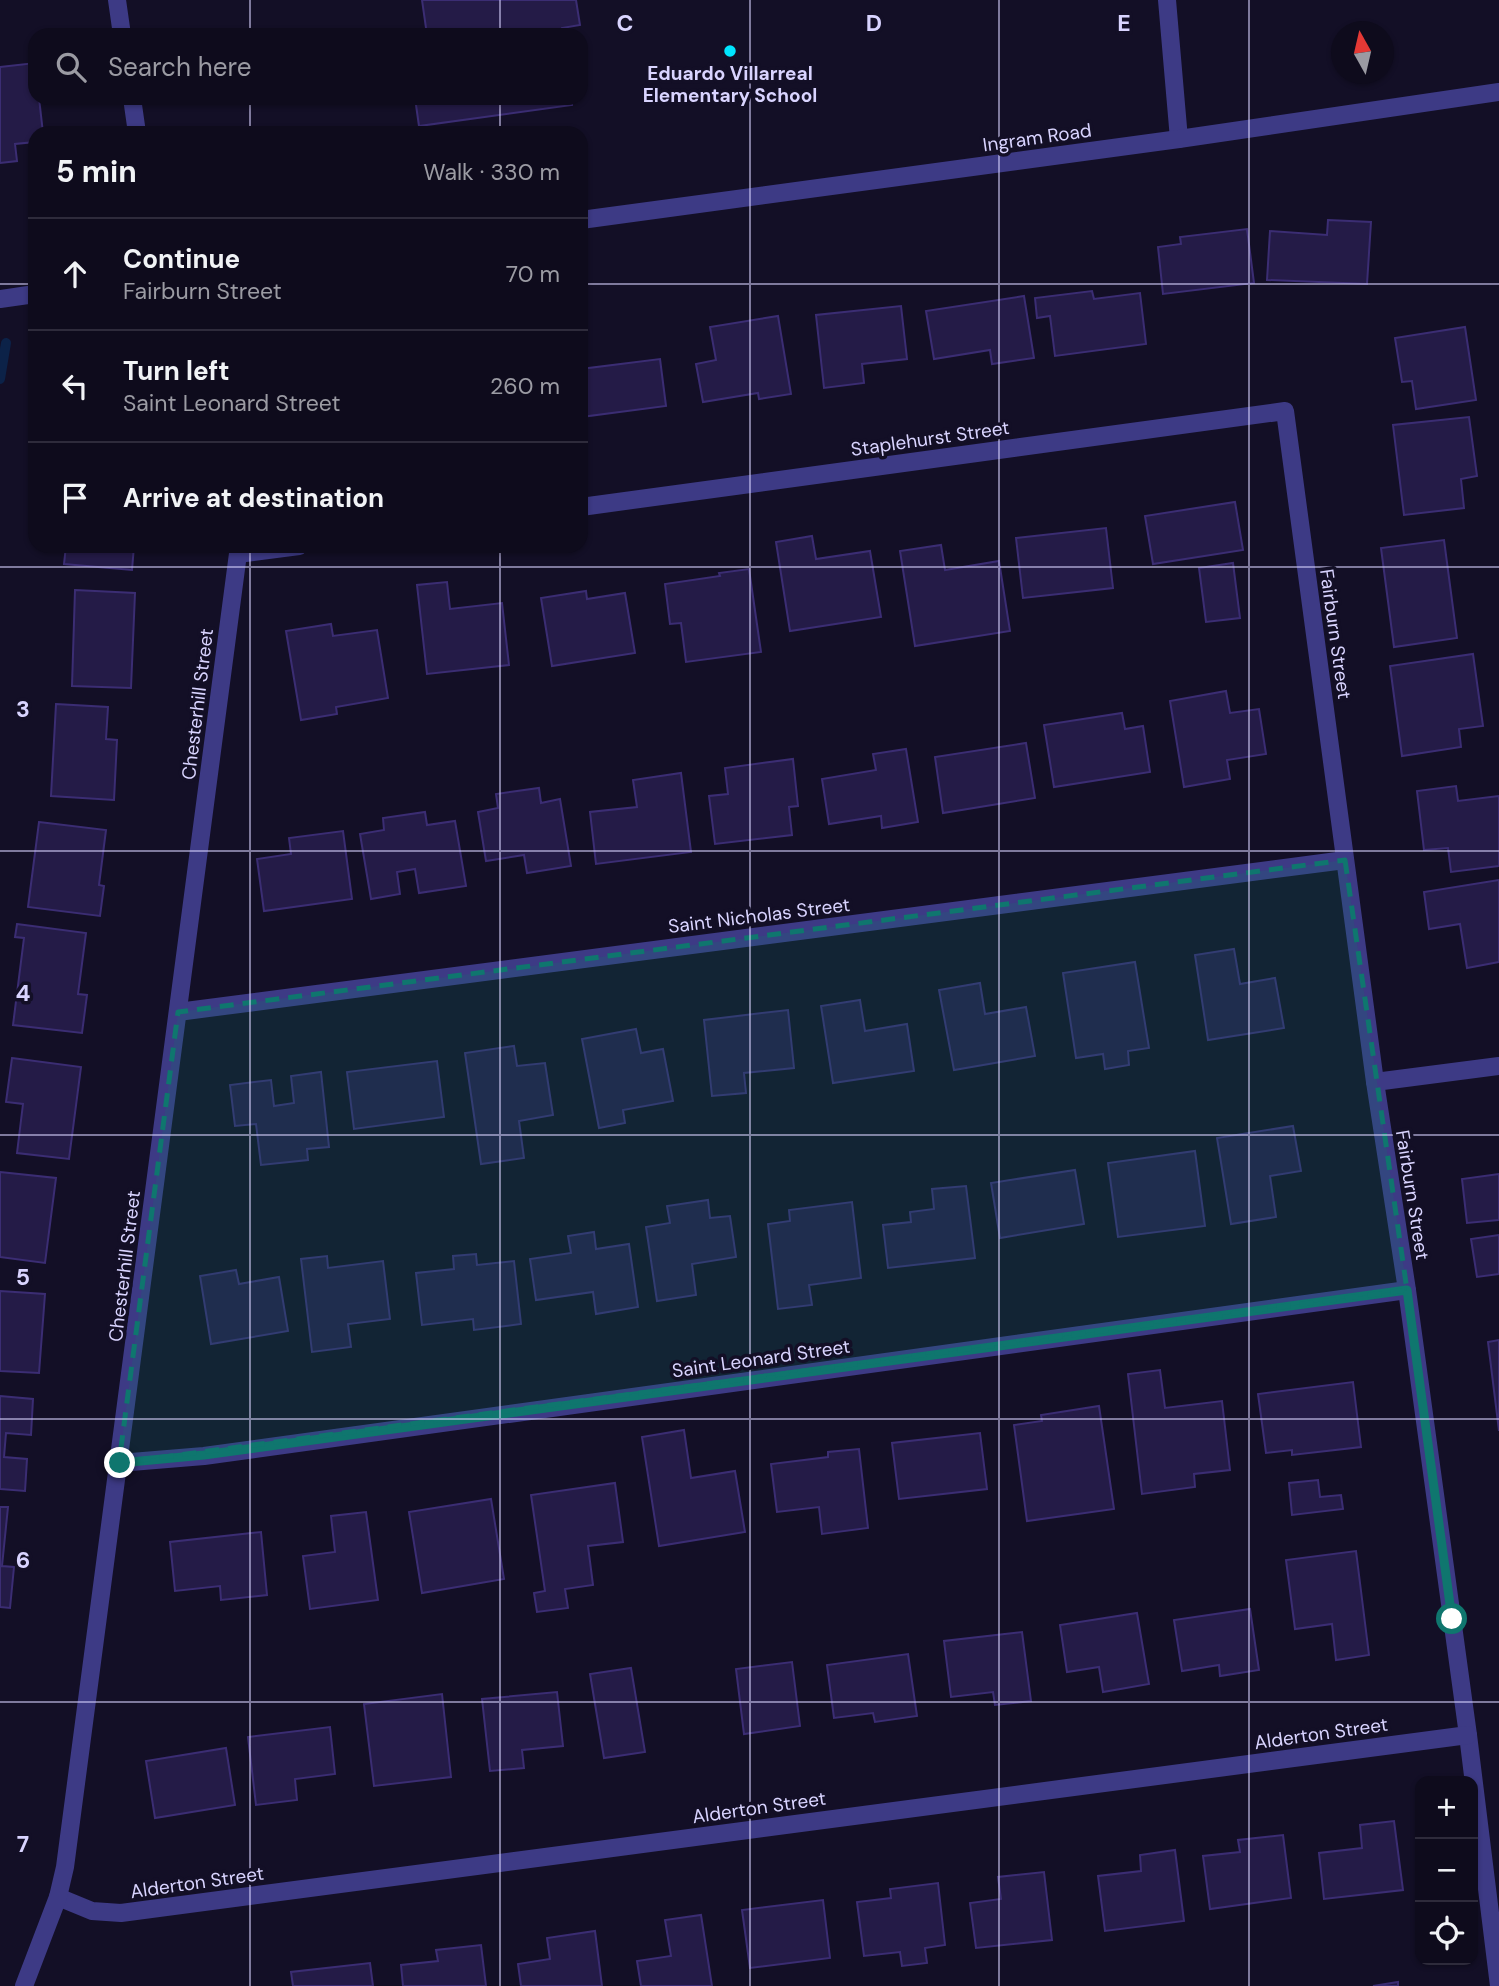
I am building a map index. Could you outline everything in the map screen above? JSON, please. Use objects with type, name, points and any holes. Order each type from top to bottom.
[{"type":"street","points":[[117,0],[121,28]]},
{"type":"street","points":[[1167,0],[1180,139]]},
{"type":"street","name":"Ingram Road","points":[[588,219],[1180,139],[1499,92]]},
{"type":"street","points":[[132,105],[135,126]]},
{"type":"street","points":[[0,299],[28,295]]},
{"type":"street","name":"Staplehurst Street","points":[[588,506],[1285,411]]},
{"type":"street","name":"Fairburn Street","points":[[1285,411],[1375,1082],[1407,1290],[1468,1735],[1499,1986]]},
{"type":"street","name":"Chesterhill Street","points":[[24,1986],[58,1897],[65,1867],[239,553]]},
{"type":"street","name":"Saint Nicholas Street","points":[[178,1012],[1345,860]]},
{"type":"street","points":[[1375,1082],[1499,1066]]},
{"type":"street","name":"Saint Leonard Street","points":[[120,1463],[231,1452],[1407,1290]]},
{"type":"street","name":"Alderton Street","points":[[58,1897],[92,1911],[121,1913],[1468,1735]]},
{"type":"highlighted area","points":[[1345,860],[1407,1290],[119,1463],[178,1012]]},
{"type":"building","points":[[422,0],[576,0],[580,25],[562,28],[426,28]]},
{"type":"building","points":[[28,64],[28,105],[40,105],[42,126],[28,126],[28,143],[15,144],[17,161],[0,163],[0,67]]},
{"type":"building","points":[[416,105],[572,105],[419,126]]},
{"type":"building","points":[[1328,220],[1371,222],[1367,284],[1267,280],[1270,231],[1327,235]]},
{"type":"building","points":[[1247,229],[1254,283],[1163,294],[1158,247],[1181,244],[1180,237]]},
{"type":"building","points":[[1092,291],[1094,299],[1140,293],[1146,344],[1055,356],[1050,316],[1037,318],[1035,298]]},
{"type":"building","points":[[1024,296],[1034,358],[992,364],[990,350],[934,359],[926,311]]},
{"type":"building","points":[[901,306],[907,359],[862,364],[864,383],[824,388],[816,315]]},
{"type":"building","points":[[778,316],[791,394],[759,399],[758,393],[703,402],[696,364],[716,360],[710,327]]},
{"type":"building","points":[[1465,327],[1476,400],[1416,409],[1412,381],[1402,382],[1395,338]]},
{"type":"building","points":[[660,359],[666,406],[588,416],[588,368]]},
{"type":"building","points":[[1469,417],[1477,476],[1461,479],[1464,508],[1404,515],[1393,425]]},
{"type":"building","points":[[1235,502],[1243,550],[1153,564],[1145,516]]},
{"type":"building","points":[[1106,528],[1113,588],[1023,598],[1016,538]]},
{"type":"building","points":[[812,536],[816,559],[870,551],[881,617],[790,631],[776,542]]},
{"type":"building","points":[[1444,540],[1457,638],[1394,647],[1381,548]]},
{"type":"building","points":[[941,545],[945,570],[999,561],[1010,631],[915,646],[900,551]]},
{"type":"building","points":[[65,553],[133,553],[132,570],[64,564]]},
{"type":"building","points":[[1233,563],[1240,618],[1206,622],[1199,568]]},
{"type":"building","points":[[749,569],[761,652],[686,662],[681,623],[670,624],[665,584]]},
{"type":"building","points":[[447,582],[450,609],[502,603],[509,665],[427,674],[417,585]]},
{"type":"building","points":[[75,590],[135,593],[131,688],[72,686]]},
{"type":"building","points":[[586,591],[587,599],[625,593],[635,653],[552,666],[541,598]]},
{"type":"building","points":[[331,624],[333,636],[377,630],[388,698],[336,707],[337,714],[301,720],[286,631]]},
{"type":"building","points":[[1473,654],[1483,726],[1459,729],[1461,747],[1402,756],[1390,666]]},
{"type":"building","points":[[1226,691],[1230,713],[1259,709],[1266,754],[1227,760],[1230,779],[1184,787],[1170,701]]},
{"type":"building","points":[[56,704],[108,707],[106,739],[117,740],[114,800],[51,796]]},
{"type":"building","points":[[1122,713],[1125,729],[1143,726],[1150,772],[1054,787],[1044,725]]},
{"type":"building","points":[[1026,743],[1035,798],[943,813],[935,757]]},
{"type":"building","points":[[906,749],[918,822],[882,828],[881,816],[829,824],[822,779],[876,770],[873,754]]},
{"type":"building","points":[[793,759],[798,806],[789,807],[792,835],[715,844],[709,796],[728,794],[725,768]]},
{"type":"building","points":[[681,773],[691,852],[596,864],[590,812],[637,807],[633,780]]},
{"type":"building","points":[[1456,786],[1458,801],[1499,796],[1499,866],[1451,872],[1448,848],[1424,850],[1417,791]]},
{"type":"building","points":[[539,788],[541,803],[560,799],[571,866],[527,873],[524,855],[486,861],[478,812],[498,808],[496,794]]},
{"type":"building","points":[[425,812],[427,825],[455,821],[466,886],[419,893],[415,869],[397,872],[400,894],[371,899],[360,834],[384,830],[383,818]]},
{"type":"building","points":[[39,822],[106,830],[99,885],[104,886],[100,916],[28,907]]},
{"type":"building","points":[[343,831],[352,899],[264,911],[257,859],[291,854],[289,838]]},
{"type":"building","points":[[1499,880],[1499,962],[1467,968],[1460,924],[1429,929],[1424,892]]},
{"type":"building","points":[[17,924],[86,933],[78,994],[87,995],[82,1033],[13,1025],[24,938],[15,937]]},
{"type":"building","points":[[1234,949],[1240,984],[1275,978],[1284,1028],[1208,1040],[1195,955]]},
{"type":"building","points":[[1135,962],[1149,1048],[1128,1051],[1129,1065],[1105,1069],[1103,1054],[1076,1058],[1063,973]]},
{"type":"building","points":[[980,983],[985,1014],[1026,1007],[1035,1056],[954,1070],[939,990]]},
{"type":"building","points":[[860,1000],[865,1031],[907,1024],[914,1071],[833,1083],[821,1006]]},
{"type":"building","points":[[788,1010],[794,1068],[744,1073],[746,1093],[712,1096],[704,1020]]},
{"type":"building","points":[[636,1029],[641,1053],[663,1049],[673,1101],[623,1110],[625,1123],[599,1128],[582,1039]]},
{"type":"building","points":[[514,1046],[517,1066],[545,1063],[553,1115],[519,1121],[524,1158],[481,1164],[465,1053]]},
{"type":"building","points":[[12,1058],[81,1067],[69,1159],[17,1153],[23,1104],[6,1102]]},
{"type":"building","points":[[437,1061],[444,1117],[354,1129],[347,1072]]},
{"type":"building","points":[[321,1072],[329,1147],[307,1149],[308,1160],[261,1165],[256,1124],[235,1126],[230,1085],[271,1080],[274,1106],[294,1103],[291,1076]]},
{"type":"building","points":[[1293,1126],[1301,1171],[1270,1176],[1276,1217],[1231,1224],[1217,1138]]},
{"type":"building","points":[[1195,1151],[1205,1226],[1118,1237],[1108,1163]]},
{"type":"building","points":[[1075,1170],[1084,1224],[1000,1238],[991,1183]]},
{"type":"building","points":[[0,1172],[56,1178],[45,1263],[0,1257]]},
{"type":"building","points":[[1499,1174],[1499,1220],[1467,1223],[1462,1179]]},
{"type":"building","points":[[966,1186],[975,1258],[888,1268],[883,1225],[911,1222],[910,1212],[934,1209],[932,1189]]},
{"type":"building","points":[[708,1200],[710,1218],[730,1216],[736,1257],[692,1264],[696,1295],[657,1301],[646,1227],[670,1223],[667,1206]]},
{"type":"building","points":[[852,1202],[861,1278],[809,1285],[812,1305],[778,1309],[768,1224],[790,1221],[789,1210]]},
{"type":"building","points":[[594,1232],[596,1249],[629,1244],[638,1307],[596,1314],[593,1292],[536,1300],[530,1259],[571,1253],[568,1236]]},
{"type":"building","points":[[1499,1235],[1499,1274],[1477,1277],[1471,1239]]},
{"type":"building","points":[[476,1254],[477,1265],[514,1261],[521,1324],[474,1330],[473,1319],[422,1325],[416,1273],[454,1269],[453,1256]]},
{"type":"building","points":[[327,1256],[328,1268],[383,1261],[390,1319],[348,1324],[351,1347],[312,1352],[301,1259]]},
{"type":"building","points":[[236,1270],[239,1284],[279,1277],[288,1331],[211,1344],[200,1276]]},
{"type":"building","points":[[0,1291],[45,1294],[39,1373],[0,1371]]},
{"type":"building","points":[[1499,1340],[1499,1431],[1488,1342]]},
{"type":"building","points":[[1160,1370],[1165,1408],[1222,1401],[1230,1470],[1194,1474],[1195,1487],[1142,1494],[1128,1374]]},
{"type":"building","points":[[1353,1382],[1361,1447],[1292,1455],[1292,1450],[1266,1453],[1258,1394]]},
{"type":"building","points":[[0,1396],[33,1399],[31,1435],[6,1433],[4,1457],[27,1459],[25,1491],[0,1489]]},
{"type":"building","points":[[1099,1406],[1114,1509],[1027,1521],[1014,1425],[1042,1421],[1041,1415]]},
{"type":"building","points":[[684,1430],[691,1478],[735,1471],[745,1532],[659,1546],[642,1437]]},
{"type":"building","points":[[980,1433],[987,1489],[899,1499],[892,1443]]},
{"type":"building","points":[[859,1449],[868,1528],[822,1534],[819,1507],[777,1512],[771,1464],[828,1457],[828,1452]]},
{"type":"building","points":[[1318,1480],[1320,1497],[1341,1495],[1343,1509],[1292,1515],[1289,1483]]},
{"type":"building","points":[[615,1483],[623,1542],[588,1546],[593,1585],[565,1589],[568,1608],[537,1612],[534,1593],[545,1591],[531,1495]]},
{"type":"building","points":[[491,1499],[504,1579],[422,1593],[409,1512]]},
{"type":"building","points":[[0,1507],[8,1507],[2,1566],[14,1567],[10,1608],[0,1607]]},
{"type":"building","points":[[366,1512],[378,1600],[310,1609],[303,1556],[335,1552],[331,1516]]},
{"type":"building","points":[[261,1532],[267,1595],[221,1600],[220,1586],[175,1591],[170,1542]]},
{"type":"building","points":[[1356,1551],[1369,1655],[1336,1660],[1332,1624],[1295,1629],[1286,1560]]},
{"type":"building","points":[[1250,1609],[1259,1670],[1220,1676],[1219,1665],[1182,1671],[1174,1620]]},
{"type":"building","points":[[1137,1613],[1149,1684],[1103,1692],[1099,1667],[1067,1672],[1060,1625]]},
{"type":"building","points":[[1022,1632],[1031,1701],[995,1705],[993,1692],[951,1697],[944,1641]]},
{"type":"building","points":[[908,1654],[917,1716],[875,1722],[873,1713],[834,1718],[827,1665]]},
{"type":"building","points":[[792,1662],[800,1726],[744,1734],[736,1669]]},
{"type":"building","points":[[631,1668],[645,1752],[604,1758],[590,1674]]},
{"type":"building","points":[[557,1692],[563,1746],[522,1750],[524,1768],[490,1771],[482,1699]]},
{"type":"building","points":[[442,1694],[451,1777],[374,1786],[364,1704]]},
{"type":"building","points":[[330,1727],[335,1774],[295,1779],[297,1800],[256,1805],[248,1737]]},
{"type":"building","points":[[226,1748],[235,1805],[155,1818],[146,1761]]},
{"type":"building","points":[[1394,1821],[1403,1890],[1324,1899],[1319,1853],[1362,1848],[1360,1825]]},
{"type":"building","points":[[1283,1835],[1291,1898],[1210,1909],[1203,1856],[1240,1852],[1238,1840]]},
{"type":"building","points":[[1175,1850],[1184,1921],[1105,1931],[1098,1876],[1141,1871],[1140,1855]]},
{"type":"building","points":[[1044,1872],[1052,1940],[976,1948],[970,1903],[1001,1899],[998,1877]]},
{"type":"building","points":[[938,1883],[945,1945],[925,1948],[927,1963],[902,1966],[900,1952],[864,1956],[857,1902],[891,1898],[890,1889]]},
{"type":"building","points":[[823,1900],[830,1958],[750,1968],[742,1910]]},
{"type":"building","points":[[701,1915],[712,1986],[641,1986],[637,1961],[671,1956],[665,1920]]},
{"type":"building","points":[[595,1931],[602,1986],[521,1986],[518,1964],[550,1959],[547,1938]]},
{"type":"building","points":[[481,1945],[486,1986],[403,1986],[401,1965],[438,1961],[436,1950]]},
{"type":"building","points":[[370,1963],[373,1986],[293,1986],[291,1972]]},
{"type":"building","points":[[1398,1982],[1398,1986],[1373,1986]]},
{"type":"waterway","points":[[0,379],[6,343]]},
{"type":"place","name":"Eduardo Villarreal Elementary School","points":[[730,51]]},
{"type":"route","points":[[120,1463],[204,1455],[1407,1290],[1452,1619]]}]
